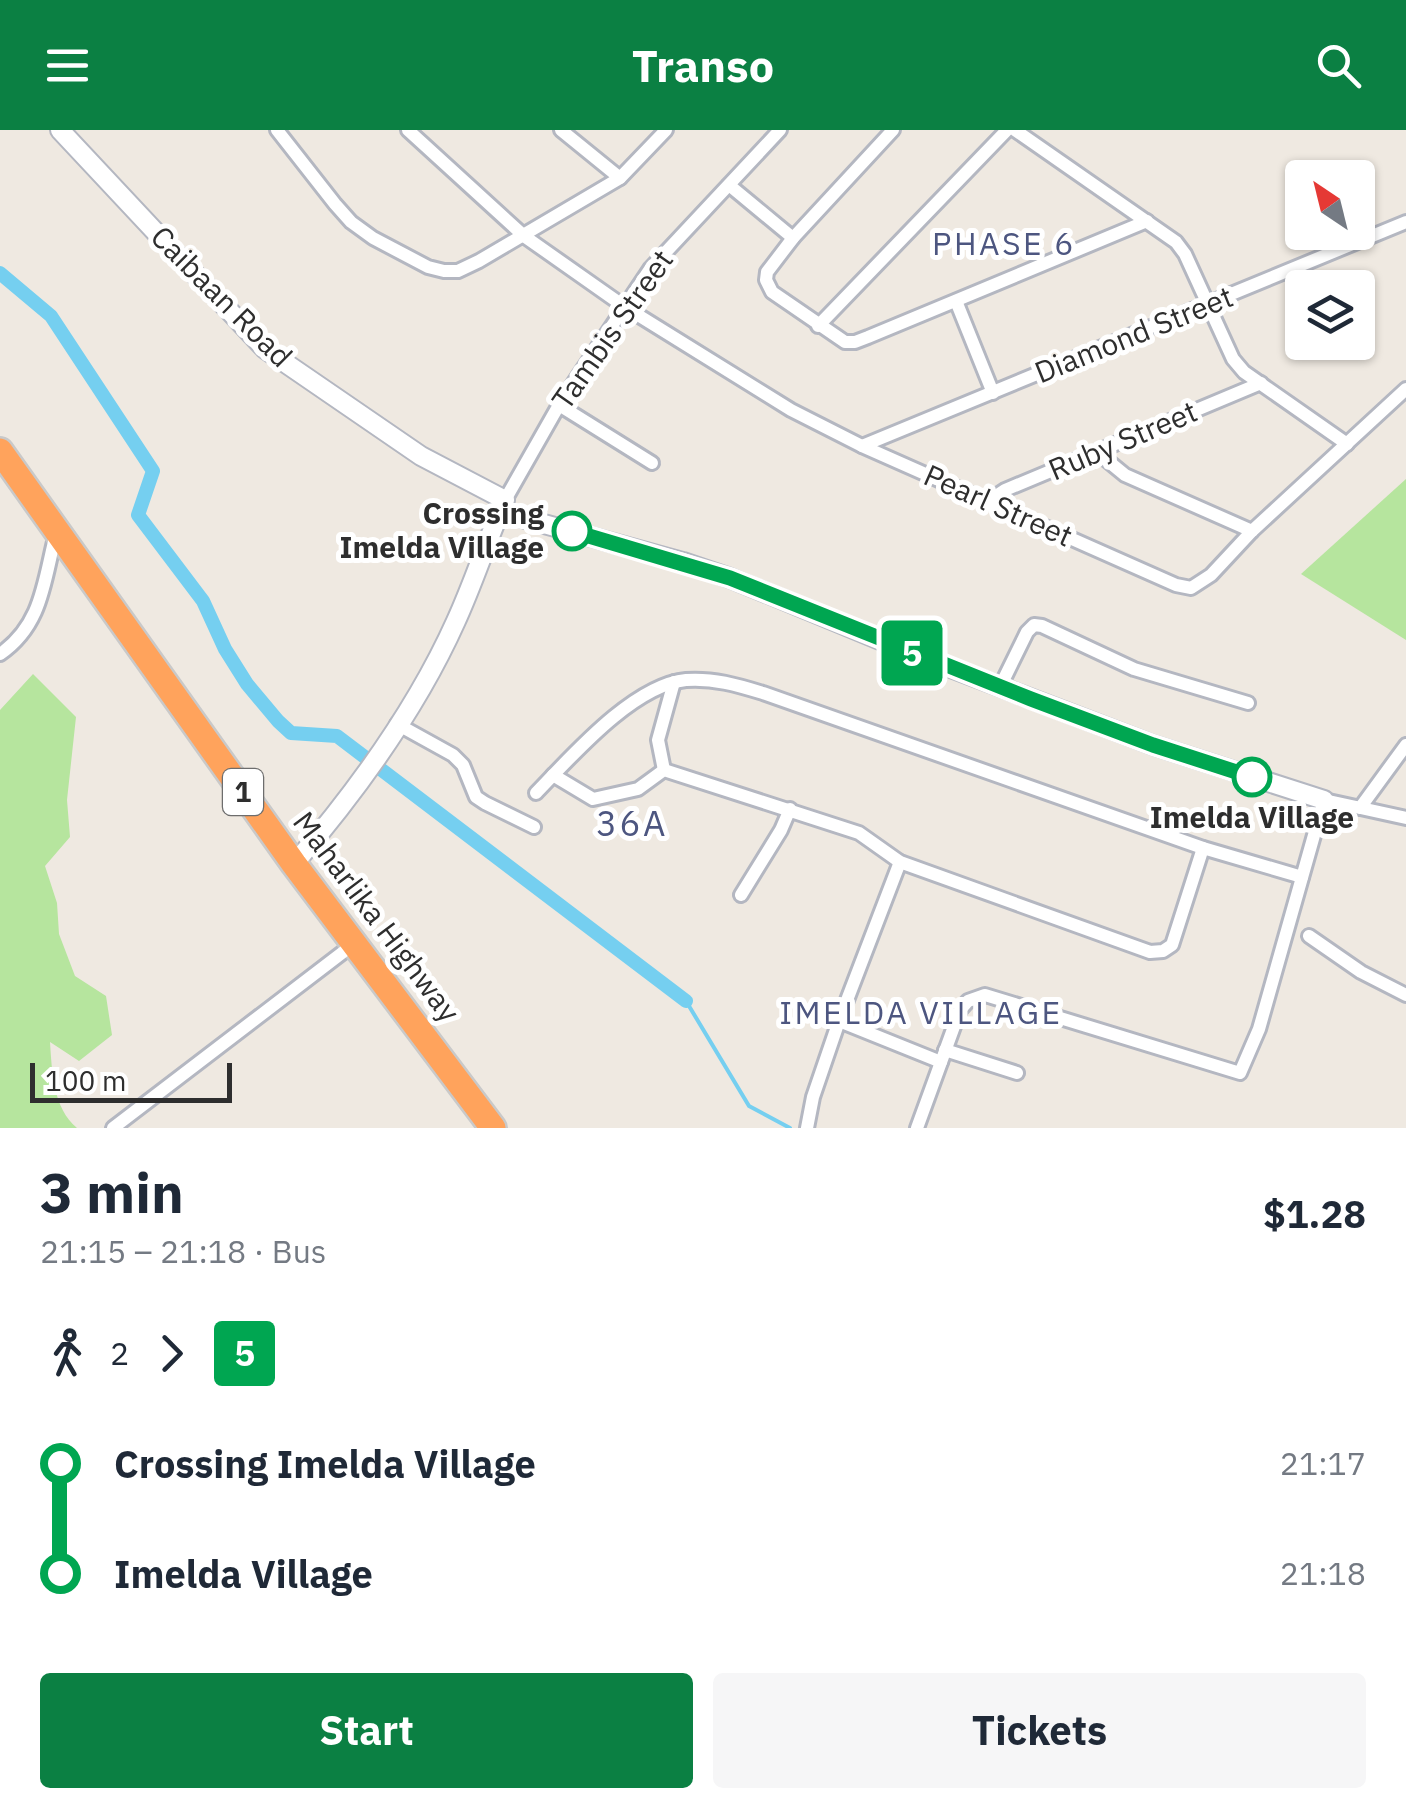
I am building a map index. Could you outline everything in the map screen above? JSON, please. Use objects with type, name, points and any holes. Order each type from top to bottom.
[{"type":"highway","name":"Maharlika Highway","points":[[0,451],[294,864],[493,1128]]},
{"type":"street","name":"Caibaan Road","points":[[60,130],[265,348],[421,456],[503,506],[714,573],[1153,745],[1324,800],[1406,818]]},
{"type":"street","points":[[277,130],[352,222],[373,238],[444,272],[458,271],[524,236],[620,178],[666,130]]},
{"type":"street","name":"Pearl Street","points":[[408,130],[524,236],[625,307],[791,410],[862,446],[1176,586],[1191,588],[1212,575],[1252,531],[1406,389]]},
{"type":"street","points":[[561,130],[620,178]]},
{"type":"street","name":"Tambis Street","points":[[503,506],[559,405],[650,269],[780,130]]},
{"type":"street","points":[[893,130],[792,238],[767,272],[772,292],[846,342],[856,342],[1147,221]]},
{"type":"street","points":[[818,326],[1006,130]]},
{"type":"street","points":[[1015,130],[1176,242],[1186,254],[1232,359],[1348,444]]},
{"type":"street","points":[[729,184],[792,238]]},
{"type":"street","name":"Diamond Street","points":[[862,446],[1406,222]]},
{"type":"street","points":[[956,301],[992,393]]},
{"type":"street","name":"Ruby Street","points":[[987,502],[1005,490],[1261,383]]},
{"type":"street","points":[[559,405],[652,462]]},
{"type":"street","points":[[1098,452],[1125,474],[1252,531]]},
{"type":"street","points":[[294,864],[368,770],[397,724],[456,622],[503,506]]},
{"type":"street","points":[[0,654],[28,629],[40,607],[57,530]]},
{"type":"street","points":[[1000,687],[1034,625],[1134,669],[1248,703]]},
{"type":"street","points":[[536,794],[607,724],[645,695],[674,682],[716,680],[763,693],[1203,848],[1302,877]]},
{"type":"street","points":[[664,770],[658,740],[674,682]]},
{"type":"street","points":[[397,724],[453,755],[463,765],[476,797],[534,827]]},
{"type":"street","points":[[1360,808],[1406,746]]},
{"type":"street","points":[[554,775],[594,799],[602,799],[648,785],[664,770]]},
{"type":"street","points":[[664,770],[859,833],[900,862],[1150,952],[1172,945],[1203,848]]},
{"type":"street","points":[[917,1128],[960,1010],[975,997],[985,995],[1240,1073],[1296,932],[1302,877],[1324,800]]},
{"type":"street","points":[[741,895],[790,809]]},
{"type":"street","points":[[807,1126],[839,1021],[900,862]]},
{"type":"street","points":[[1296,932],[1406,995]]},
{"type":"street","points":[[113,1128],[355,943]]},
{"type":"street","points":[[839,1021],[943,1056],[1017,1074]]},
{"type":"green space","points":[[1406,479],[1406,640],[1301,574]]},
{"type":"green space","points":[[33,674],[76,717],[67,800],[70,837],[45,866],[57,903],[59,934],[75,976],[106,996],[112,1035],[79,1061],[50,1042],[58,1100],[77,1128],[0,1128],[0,710]]},
{"type":"waterway","points":[[0,273],[51,316],[153,471],[138,515],[203,601],[225,649],[247,684],[278,721],[291,733],[337,736],[686,1001]]},
{"type":"waterway","points":[[686,1001],[749,1106],[790,1128]]},
{"type":"bus line","name":"5","points":[[572,531],[730,578],[1031,699],[1252,777]]},
{"type":"place","name":"Crossing Imelda Village","points":[[572,531]]},
{"type":"place","name":"Imelda Village","points":[[1252,777]]},
{"type":"district","name":"PHASE 6","points":[[1004,244]]},
{"type":"district","name":"36A","points":[[632,824]]},
{"type":"district","name":"IMELDA VILLAGE","points":[[921,1013]]}]
